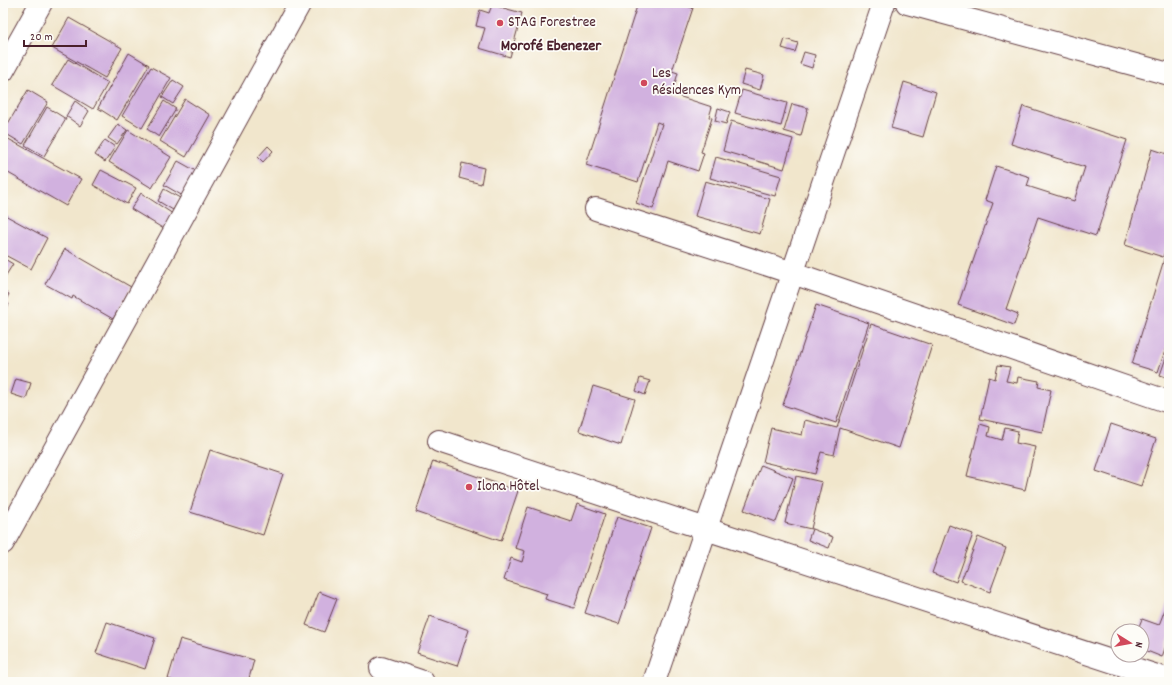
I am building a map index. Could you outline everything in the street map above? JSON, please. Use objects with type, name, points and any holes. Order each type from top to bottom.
[{"type":"street","points":[[3,71],[41,3]]},
{"type":"street","points":[[3,542],[300,3]]},
{"type":"street","points":[[654,682],[884,3]]},
{"type":"street","points":[[907,3],[1169,74]]},
{"type":"street","points":[[596,209],[793,273],[1169,402]]},
{"type":"street","points":[[439,441],[1169,680]]},
{"type":"street","points":[[382,668],[423,682]]},
{"type":"building","name":"Les Résidences Kym","points":[[638,3],[677,3],[693,8],[672,71],[678,73],[672,94],[712,107],[709,117],[712,118],[701,152],[704,153],[698,171],[668,161],[653,209],[636,203],[662,124],[657,122],[638,182],[586,165]]},
{"type":"building","points":[[492,5],[522,13],[510,57],[479,48],[485,28],[476,26],[480,10],[489,13]]},
{"type":"building","points":[[69,18],[122,48],[105,78],[52,48]]},
{"type":"building","points":[[785,39],[798,43],[795,52],[782,48]]},
{"type":"building","points":[[804,52],[815,55],[812,68],[800,64]]},
{"type":"building","points":[[129,53],[149,65],[117,120],[98,108]]},
{"type":"building","points":[[68,59],[108,83],[93,109],[52,85]]},
{"type":"building","points":[[151,67],[171,78],[142,128],[122,116]]},
{"type":"building","points":[[745,70],[764,75],[760,90],[741,84]]},
{"type":"building","points":[[173,80],[184,87],[173,104],[162,97]]},
{"type":"building","points":[[904,82],[936,92],[923,137],[891,128]]},
{"type":"building","points":[[28,90],[48,102],[23,144],[3,132]]},
{"type":"building","points":[[742,90],[787,103],[781,126],[735,113]]},
{"type":"building","points":[[185,99],[210,115],[186,157],[160,141]]},
{"type":"building","points":[[75,101],[89,111],[80,126],[66,116]]},
{"type":"building","points":[[164,101],[176,109],[159,137],[147,129]]},
{"type":"building","points":[[792,104],[808,108],[801,136],[784,131]]},
{"type":"building","points":[[1023,106],[1127,140],[1096,236],[1038,217],[1006,309],[1018,314],[1014,325],[958,305],[993,203],[985,200],[996,166],[1030,177],[1027,186],[1074,201],[1085,167],[1011,144]]},
{"type":"building","points":[[47,107],[66,119],[44,156],[25,145]]},
{"type":"building","points":[[718,108],[730,112],[726,124],[715,121]]},
{"type":"building","points":[[731,121],[793,139],[784,169],[723,151]]},
{"type":"building","points":[[118,124],[127,130],[117,144],[108,138]]},
{"type":"building","points":[[128,130],[171,157],[152,188],[109,162]]},
{"type":"building","points":[[3,136],[81,179],[66,206],[3,170]]},
{"type":"building","points":[[105,140],[115,147],[105,162],[95,155]]},
{"type":"building","points":[[268,146],[273,151],[263,162],[258,157]]},
{"type":"building","points":[[1169,148],[1169,238],[1163,257],[1125,245],[1152,149],[1167,154]]},
{"type":"building","points":[[716,157],[781,176],[775,196],[710,178]]},
{"type":"building","points":[[178,161],[196,171],[183,196],[164,185]]},
{"type":"building","points":[[462,163],[484,168],[481,184],[459,178]]},
{"type":"building","points":[[101,170],[136,188],[127,204],[93,185]]},
{"type":"building","points":[[705,181],[770,199],[760,234],[695,216]]},
{"type":"building","points":[[164,189],[180,198],[173,210],[158,201]]},
{"type":"building","points":[[141,193],[173,214],[164,229],[131,209]]},
{"type":"building","points":[[3,214],[47,238],[31,269],[3,254]]},
{"type":"building","points":[[1169,245],[1169,263],[1164,262]]},
{"type":"building","points":[[65,249],[131,287],[113,319],[73,296],[72,299],[45,284]]},
{"type":"building","points":[[3,258],[13,264],[3,280]]},
{"type":"building","points":[[1163,263],[1169,265],[1169,338],[1158,372],[1132,364]]},
{"type":"building","points":[[3,291],[9,294],[5,302],[9,304],[3,315]]},
{"type":"building","points":[[816,305],[869,323],[836,423],[783,405]]},
{"type":"building","points":[[871,324],[932,345],[899,448],[840,428],[834,455],[821,452],[815,474],[763,462],[771,428],[802,435],[805,420],[837,428]]},
{"type":"building","points":[[1169,349],[1169,378],[1160,375]]},
{"type":"building","points":[[998,365],[1010,367],[1006,381],[1017,383],[1018,377],[1039,381],[1038,387],[1051,390],[1042,432],[980,419],[989,377],[995,379]]},
{"type":"building","points":[[640,378],[650,381],[645,395],[636,391]]},
{"type":"building","points":[[16,379],[31,383],[26,399],[11,394]]},
{"type":"building","points":[[593,386],[635,399],[621,445],[579,431]]},
{"type":"building","points":[[980,424],[990,427],[988,436],[1002,440],[1005,428],[1018,431],[1016,443],[1035,447],[1025,490],[967,476]]},
{"type":"building","points":[[1111,424],[1156,439],[1141,486],[1096,471]]},
{"type":"building","points":[[210,450],[283,474],[263,535],[190,512]]},
{"type":"building","points":[[433,461],[518,491],[501,541],[416,512]]},
{"type":"building","points":[[761,465],[793,478],[776,522],[744,510]]},
{"type":"building","points":[[796,476],[822,482],[811,529],[785,523]]},
{"type":"building","points":[[577,504],[605,514],[574,608],[545,599],[547,594],[504,580],[511,558],[522,562],[525,551],[515,548],[528,507],[571,521]]},
{"type":"building","points":[[617,517],[651,528],[619,624],[585,613]]},
{"type":"building","points":[[949,525],[973,534],[956,582],[932,573]]},
{"type":"building","points":[[812,529],[833,537],[829,548],[808,540]]},
{"type":"building","points":[[978,537],[1006,548],[990,592],[961,581]]},
{"type":"building","points":[[319,592],[337,599],[324,632],[306,625]]},
{"type":"building","points":[[1169,599],[1169,637],[1162,657],[1150,652],[1150,623],[1140,623],[1142,619],[1159,625]]},
{"type":"building","points":[[430,616],[469,630],[457,666],[417,653]]},
{"type":"building","points":[[107,622],[155,638],[145,669],[96,653]]},
{"type":"building","points":[[180,639],[254,660],[248,682],[178,682],[168,679]]},
{"type":"place","name":"STAG Forestree","points":[[500,23]]},
{"type":"place","name":"Les Résidences Kym","points":[[644,83]]},
{"type":"place","name":"Ilona Hôtel","points":[[469,487]]},
{"type":"district","name":"Morofé Ebenezer","points":[[551,46]]}]
